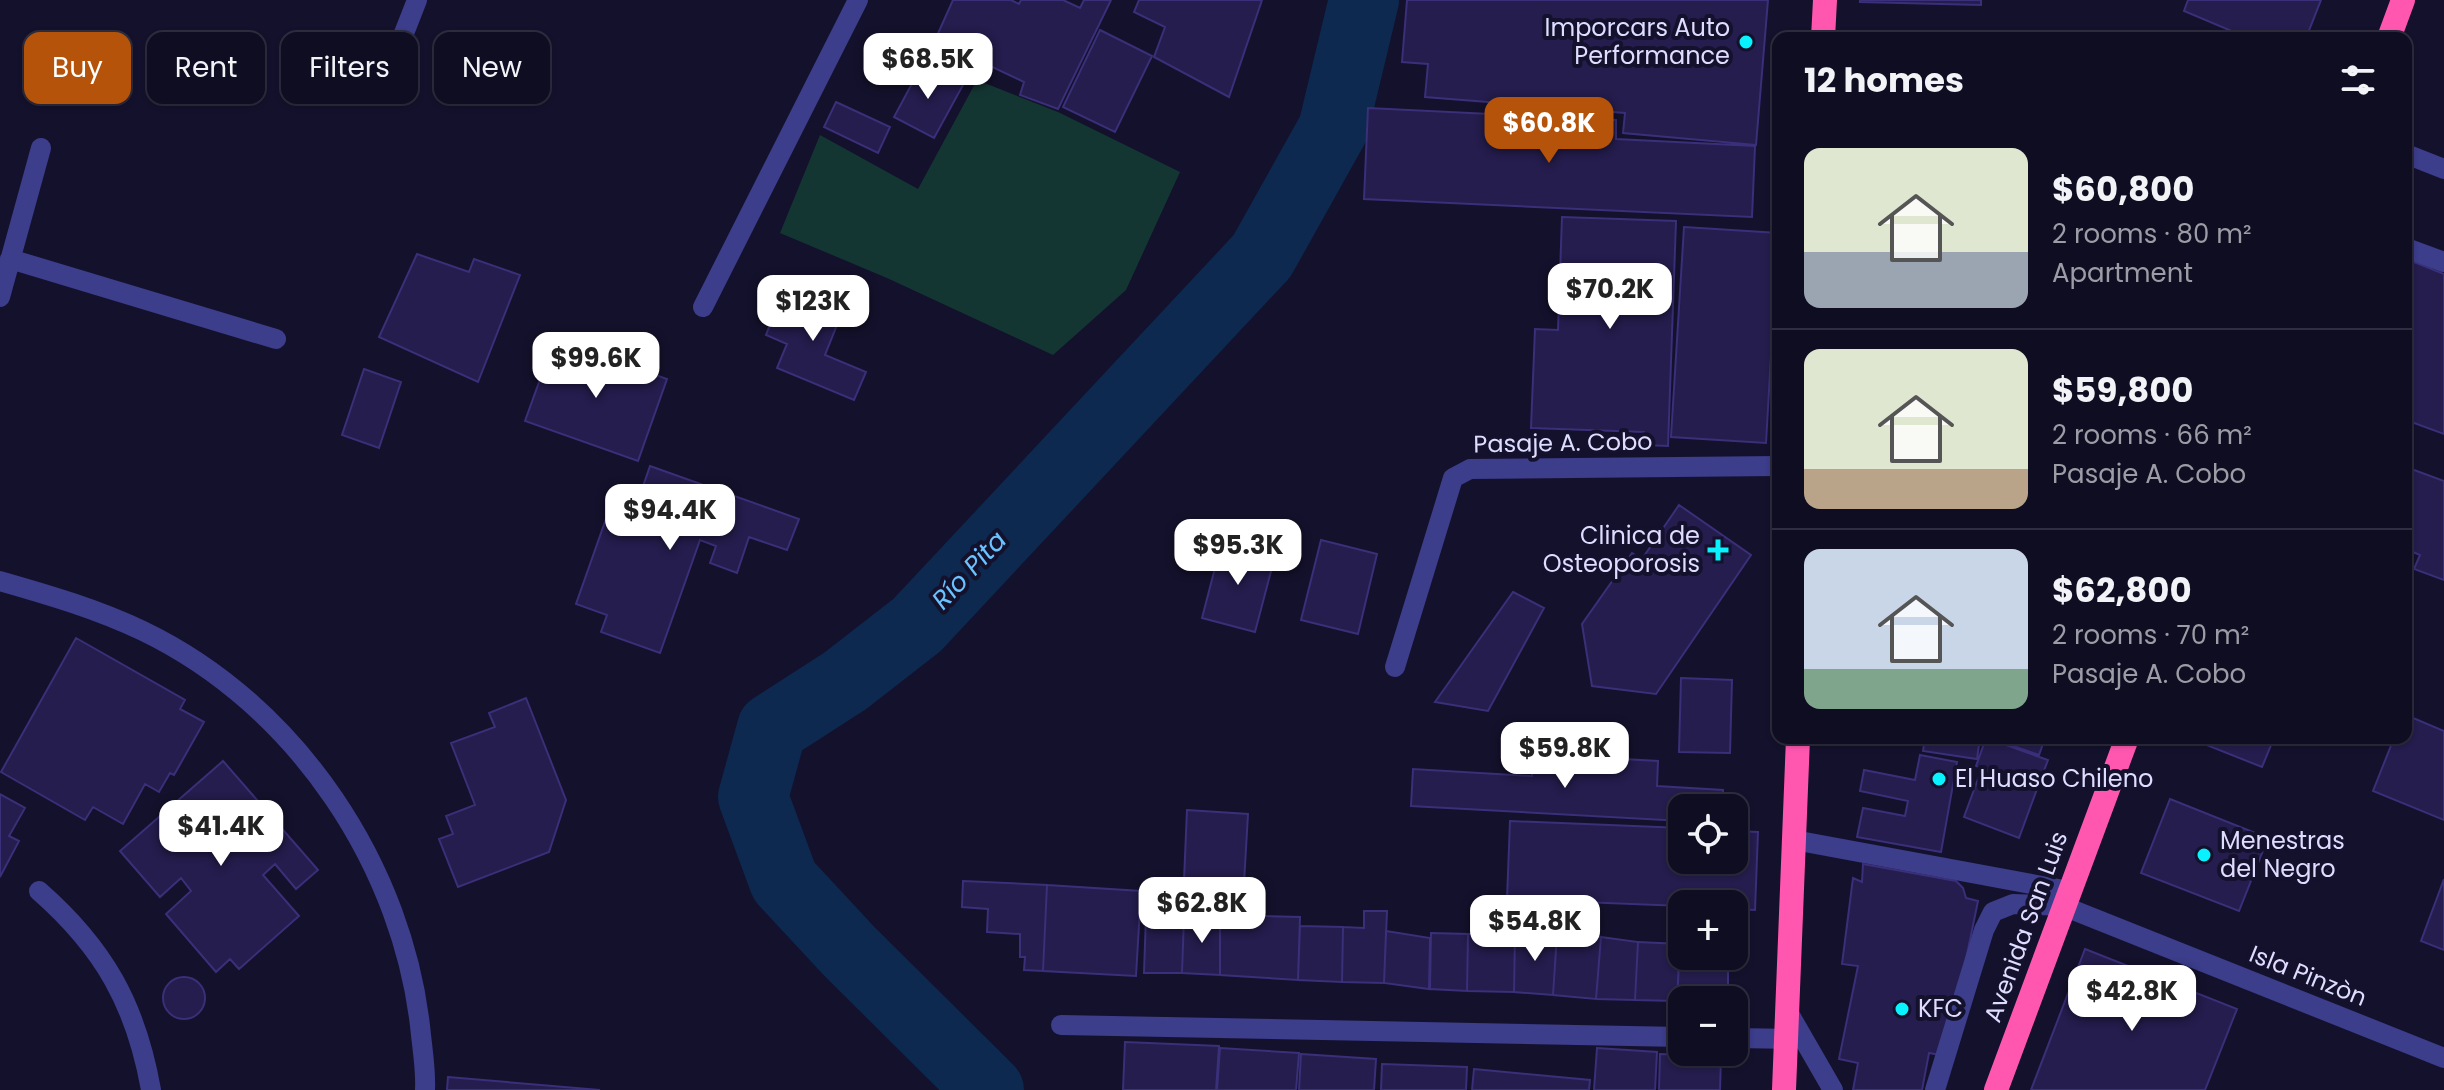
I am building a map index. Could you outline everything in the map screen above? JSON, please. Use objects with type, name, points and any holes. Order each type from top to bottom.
[{"type":"highway","points":[[1823,32],[1825,0]]},
{"type":"highway","points":[[2391,32],[2403,0]]},
{"type":"highway","points":[[1784,1090],[1798,744]]},
{"type":"highway","name":"Avenida San Luis","points":[[1996,1090],[2125,744]]},
{"type":"street","points":[[404,32],[417,0]]},
{"type":"street","points":[[703,307],[858,0]]},
{"type":"street","points":[[0,297],[41,148]]},
{"type":"street","points":[[2412,156],[2444,169]]},
{"type":"street","points":[[2412,250],[2444,262]]},
{"type":"street","points":[[10,259],[276,339]]},
{"type":"street","name":"Pasaje A. Cobo","points":[[1395,667],[1453,478],[1460,472],[1470,469],[1772,466]]},
{"type":"street","points":[[0,581],[72,602],[145,632],[213,673],[274,725],[325,785],[367,852],[399,925],[418,1003],[425,1090]]},
{"type":"street","points":[[1794,840],[2066,899]]},
{"type":"street","points":[[39,891],[69,917],[117,981],[134,1018],[151,1090]]},
{"type":"street","points":[[1935,1090],[1984,930],[1993,912],[2013,904],[2066,899]]},
{"type":"street","name":"Isla Pinzòn","points":[[2066,899],[2444,1058]]},
{"type":"street","points":[[1788,1012],[1833,1090]]},
{"type":"street","points":[[1061,1025],[1668,1037]]},
{"type":"street","points":[[1748,1038],[1787,1039]]},
{"type":"green space","points":[[977,80],[1058,112],[1180,172],[1126,290],[1053,355],[887,278],[780,233],[820,135],[918,189]]},
{"type":"building","points":[[953,0],[1011,0],[1019,4],[1021,0],[1063,0],[1080,8],[1084,0],[1111,0],[1058,109],[1020,95],[1024,82],[935,40]]},
{"type":"building","points":[[1139,0],[1262,0],[1229,97],[1154,57],[1165,27],[1134,12]]},
{"type":"building","points":[[1407,0],[1768,0],[1756,145],[1623,133],[1625,113],[1425,97],[1428,64],[1402,62]]},
{"type":"building","points":[[1981,0],[1981,5],[1860,2]]},
{"type":"building","points":[[2188,0],[2321,0],[2308,32],[2234,32],[2184,11]]},
{"type":"building","points":[[1100,30],[1152,56],[1115,132],[1063,107]]},
{"type":"building","points":[[923,63],[963,85],[934,138],[894,117]]},
{"type":"building","points":[[836,102],[890,127],[878,153],[824,127]]},
{"type":"building","points":[[1368,108],[1616,120],[1616,139],[1755,146],[1752,217],[1364,199]]},
{"type":"building","points":[[1562,217],[1676,221],[1668,446],[1644,445],[1644,432],[1531,428],[1535,329],[1558,330]]},
{"type":"building","points":[[1684,227],[1772,233],[1772,338],[1766,443],[1671,437]]},
{"type":"building","points":[[417,254],[469,272],[474,259],[520,275],[478,382],[379,337]]},
{"type":"building","points":[[2412,261],[2444,274],[2444,434],[2412,422]]},
{"type":"building","points":[[814,278],[829,284],[822,301],[843,310],[825,355],[866,372],[854,400],[777,368],[787,344],[766,335],[780,299],[802,309]]},
{"type":"building","points":[[555,338],[667,379],[638,461],[525,421]]},
{"type":"building","points":[[364,369],[401,382],[379,448],[342,435]]},
{"type":"building","points":[[650,466],[799,519],[787,550],[749,537],[737,573],[710,563],[716,546],[700,540],[660,653],[601,632],[607,615],[576,604],[607,516],[630,524]]},
{"type":"building","points":[[2412,469],[2444,481],[2444,580],[2414,569],[2420,555],[2412,552]]},
{"type":"building","points":[[1679,505],[1751,555],[1656,694],[1592,686],[1582,624],[1632,553],[1642,559]]},
{"type":"building","points":[[1321,540],[1377,554],[1358,634],[1301,620]]},
{"type":"building","points":[[1222,541],[1275,556],[1255,632],[1202,618]]},
{"type":"building","points":[[1513,592],[1544,608],[1488,711],[1435,702]]},
{"type":"building","points":[[76,638],[185,700],[180,709],[204,722],[174,775],[170,773],[159,792],[145,784],[123,824],[93,807],[85,820],[1,772]]},
{"type":"building","points":[[1681,678],[1732,680],[1730,753],[1679,752]]},
{"type":"building","points":[[526,698],[566,800],[549,852],[458,887],[439,839],[453,834],[446,816],[475,805],[451,743],[495,727],[489,713]]},
{"type":"building","points":[[2412,718],[2444,731],[2444,820],[2373,791],[2392,744],[2412,744]]},
{"type":"building","points":[[1924,744],[1979,744],[1977,759],[1923,751]]},
{"type":"building","points":[[1984,744],[2003,744],[2048,760],[2037,789],[1976,766]]},
{"type":"building","points":[[2008,744],[2043,744],[2039,755]]},
{"type":"building","points":[[2204,744],[2272,744],[2262,767]]},
{"type":"building","points":[[1533,754],[1658,761],[1657,786],[1723,790],[1723,794],[1668,794],[1668,820],[1411,806],[1413,769],[1532,776]]},
{"type":"building","points":[[1920,755],[1957,762],[1941,852],[1857,837],[1863,808],[1905,816],[1908,801],[1860,791],[1864,770],[1915,780]]},
{"type":"building","points":[[223,761],[318,870],[296,889],[275,864],[263,875],[299,916],[239,969],[230,959],[216,972],[166,914],[191,891],[181,878],[160,897],[120,851]]},
{"type":"building","points":[[1982,768],[2037,789],[2019,838],[1964,817]]},
{"type":"building","points":[[0,794],[25,808],[9,836],[19,841],[0,877]]},
{"type":"building","name":"Menestras del Negro","points":[[2170,799],[2268,838],[2239,911],[2141,873]]},
{"type":"building","points":[[1187,810],[1248,814],[1244,883],[1184,880]]},
{"type":"building","points":[[1510,821],[1668,827],[1668,874],[1748,874],[1748,832],[1758,832],[1755,910],[1748,910],[1748,890],[1668,890],[1668,905],[1507,899]]},
{"type":"building","name":"KFC","points":[[1863,864],[1956,881],[1963,888],[1966,898],[1978,901],[1946,1056],[1929,1053],[1922,1090],[1853,1090],[1858,1063],[1839,1059],[1858,966],[1842,964],[1853,878],[1862,882]]},
{"type":"building","points":[[2444,879],[2444,950],[2421,941]]},
{"type":"building","points":[[963,881],[1047,885],[1043,971],[1024,970],[1025,957],[1020,957],[1020,934],[987,932],[988,909],[962,907]]},
{"type":"building","points":[[1047,885],[1141,891],[1136,976],[1043,971]]},
{"type":"building","points":[[1364,911],[1387,911],[1384,983],[1342,982],[1343,927],[1364,928]]},
{"type":"building","points":[[1146,915],[1184,917],[1182,973],[1144,973]]},
{"type":"building","points":[[1220,915],[1220,975],[1182,973],[1184,917]]},
{"type":"building","points":[[1220,915],[1300,917],[1298,980],[1220,975]]},
{"type":"building","points":[[1300,926],[1343,927],[1342,982],[1298,980]]},
{"type":"building","points":[[1386,931],[1430,938],[1429,989],[1384,983]]},
{"type":"building","points":[[1431,933],[1468,934],[1467,991],[1430,989]]},
{"type":"building","points":[[1468,934],[1515,934],[1514,992],[1467,991]]},
{"type":"building","points":[[1515,934],[1557,934],[1553,995],[1514,992]]},
{"type":"building","points":[[1557,934],[1601,937],[1596,999],[1553,995]]},
{"type":"building","points":[[1601,937],[1638,942],[1635,1000],[1596,999]]},
{"type":"building","points":[[1638,942],[1668,943],[1668,970],[1679,970],[1678,986],[1668,986],[1668,1001],[1635,1000]]},
{"type":"building","points":[[2085,949],[2237,1009],[2205,1090],[2031,1090]]},
{"type":"building","points":[[1679,970],[1728,970],[1728,986],[1678,986]]},
{"type":"building","points":[[184,977],[199,983],[205,998],[199,1013],[184,1019],[169,1013],[163,998],[169,983]]},
{"type":"building","points":[[1125,1042],[1219,1046],[1216,1090],[1123,1090]]},
{"type":"building","points":[[1220,1048],[1299,1053],[1296,1090],[1217,1090]]},
{"type":"building","points":[[1597,1048],[1657,1052],[1655,1090],[1594,1090]]},
{"type":"building","points":[[1301,1054],[1376,1059],[1374,1090],[1299,1090]]},
{"type":"building","points":[[1660,1054],[1668,1054],[1668,1066],[1721,1066],[1720,1090],[1659,1090]]},
{"type":"building","points":[[1382,1064],[1467,1067],[1466,1090],[1381,1090]]},
{"type":"building","points":[[1474,1069],[1590,1080],[1589,1090],[1472,1090]]},
{"type":"building","points":[[448,1077],[600,1090],[447,1090]]},
{"type":"waterway","name":"Río Pita","points":[[989,1090],[849,951],[784,881],[753,797],[772,728],[845,681],[917,625],[1262,256],[1333,129],[1364,0]]},
{"type":"place","name":"Imporcars Auto Performance","points":[[1746,42]]},
{"type":"place","name":"Clinica de Osteoporosis","points":[[1718,550]]},
{"type":"place","name":"El Huaso Chileno","points":[[1939,779]]},
{"type":"place","name":"Menestras del Negro","points":[[2204,855]]},
{"type":"place","name":"KFC","points":[[1902,1009]]}]
